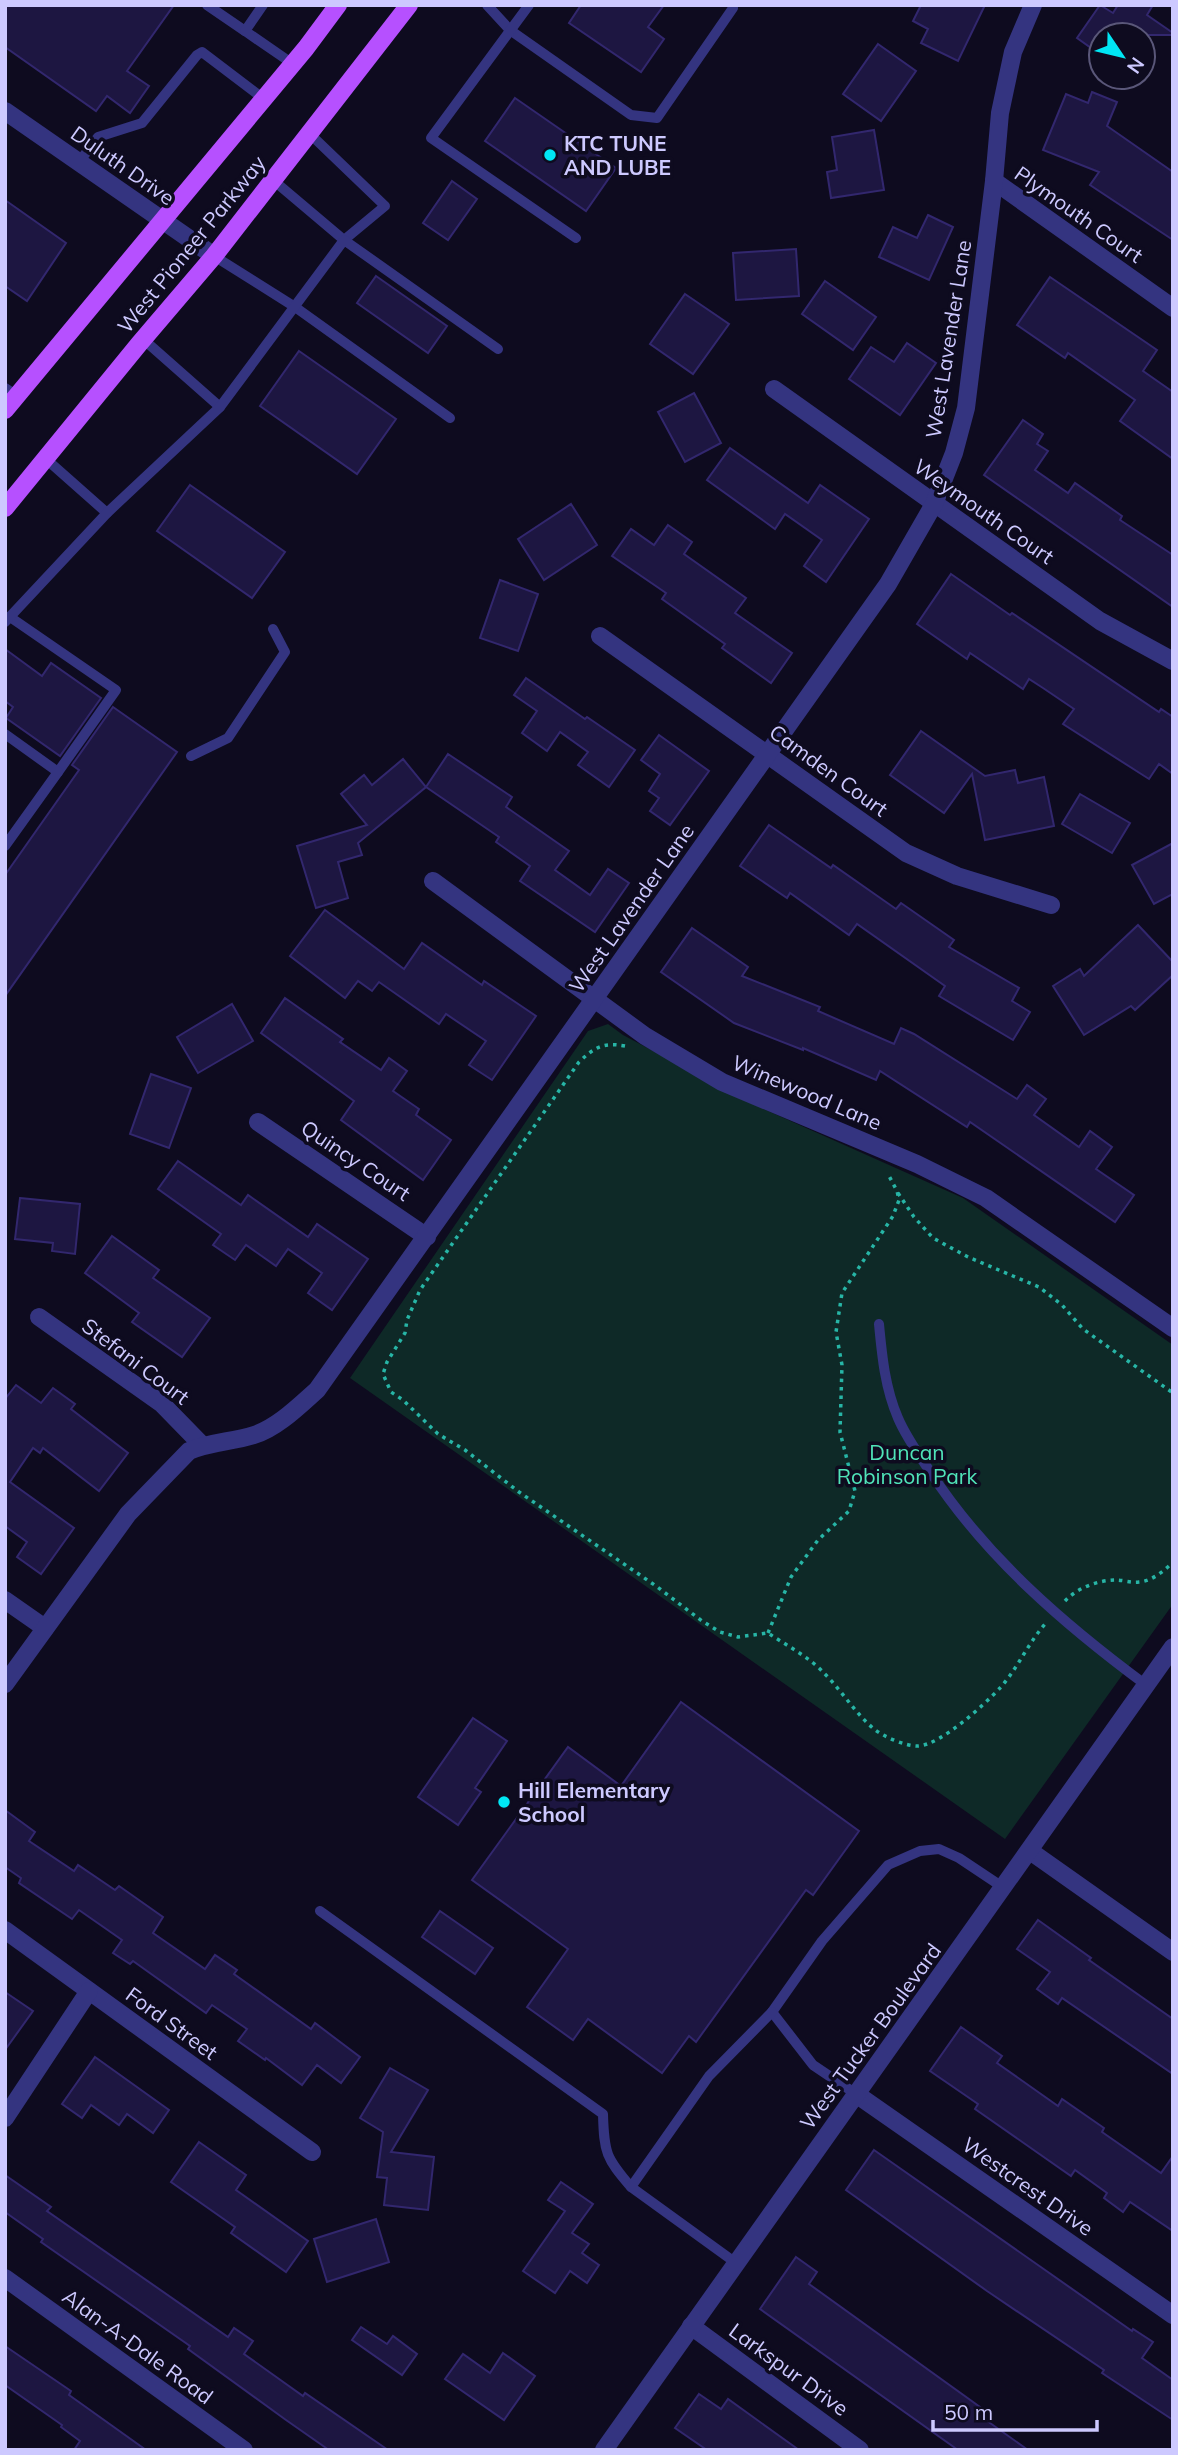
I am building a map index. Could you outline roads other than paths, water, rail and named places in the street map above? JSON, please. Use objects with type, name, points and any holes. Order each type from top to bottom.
[{"type":"main road","name":"West Pioneer Parkway","points":[[9,398],[163,221],[293,64],[338,5]]},
{"type":"main road","name":"West Pioneer Parkway","points":[[5,508],[214,256],[409,5]]},
{"type":"street","name":"West Lavender Lane","points":[[5,1684],[128,1514],[188,1451],[256,1435],[290,1414],[317,1390],[428,1237],[887,584],[934,504],[954,453],[965,408],[1000,113],[1013,52],[1033,5]]},
{"type":"street","name":"Duluth Drive","points":[[5,110],[214,256]]},
{"type":"street","name":"Plymouth Court","points":[[993,181],[1173,308]]},
{"type":"street","name":"Weymouth Court","points":[[774,389],[1100,621],[1173,660]]},
{"type":"street","name":"Camden Court","points":[[600,636],[906,853],[957,876],[1051,905]]},
{"type":"street","name":"Winewood Lane","points":[[433,881],[645,1036],[722,1082],[917,1164],[986,1198],[1173,1328]]},
{"type":"street","name":"Quincy Court","points":[[258,1122],[428,1237]]},
{"type":"street","name":"Stefani Court","points":[[39,1317],[162,1404],[202,1446]]},
{"type":"street","points":[[5,1600],[45,1628]]},
{"type":"street","name":"West Tucker Boulevard","points":[[604,2450],[1173,1647]]},
{"type":"street","points":[[1030,1851],[1173,1952]]},
{"type":"street","name":"Ford Street","points":[[5,1930],[313,2152]]},
{"type":"street","points":[[5,2118],[89,1991]]},
{"type":"street","name":"Westcrest Drive","points":[[856,2094],[1173,2315]]},
{"type":"street","name":"Alan-A-Dale Road","points":[[5,2278],[244,2450]]},
{"type":"street","name":"Larkspur Drive","points":[[691,2326],[860,2450]]},
{"type":"lane","points":[[207,5],[293,64]]},
{"type":"lane","points":[[245,31],[263,5]]},
{"type":"lane","points":[[487,5],[510,30],[631,115],[657,118],[733,6]]},
{"type":"lane","points":[[529,5],[431,138],[576,238]]},
{"type":"lane","points":[[79,162],[98,137],[142,123],[202,52],[264,99]]},
{"type":"lane","points":[[5,846],[116,690],[7,620],[107,513],[220,407],[344,240],[385,206],[309,133]]},
{"type":"lane","points":[[273,180],[344,240],[498,349]]},
{"type":"lane","points":[[214,256],[295,307],[450,418]]},
{"type":"lane","points":[[143,339],[220,407]]},
{"type":"lane","points":[[46,459],[107,513]]},
{"type":"lane","points":[[191,756],[228,738],[285,652],[273,629]]},
{"type":"lane","points":[[5,734],[58,772]]},
{"type":"lane","points":[[879,1324],[885,1379],[898,1418],[917,1453],[950,1502],[1013,1572],[1055,1613],[1092,1645],[1146,1685]]},
{"type":"lane","points":[[631,2187],[709,2076],[772,2012],[822,1941],[888,1865],[920,1851],[939,1849],[959,1858],[1004,1888]]},
{"type":"lane","points":[[320,1911],[603,2114],[605,2150],[611,2163],[631,2187],[736,2263]]},
{"type":"lane","points":[[772,2012],[813,2065],[856,2094]]},
{"type":"place","name":"KTC TUNE AND LUBE","points":[[550,155]]},
{"type":"place","name":"Hill Elementary School","points":[[504,1802]]},
{"type":"park label","name":"Duncan Robinson Park","points":[[907,1464]]}]
